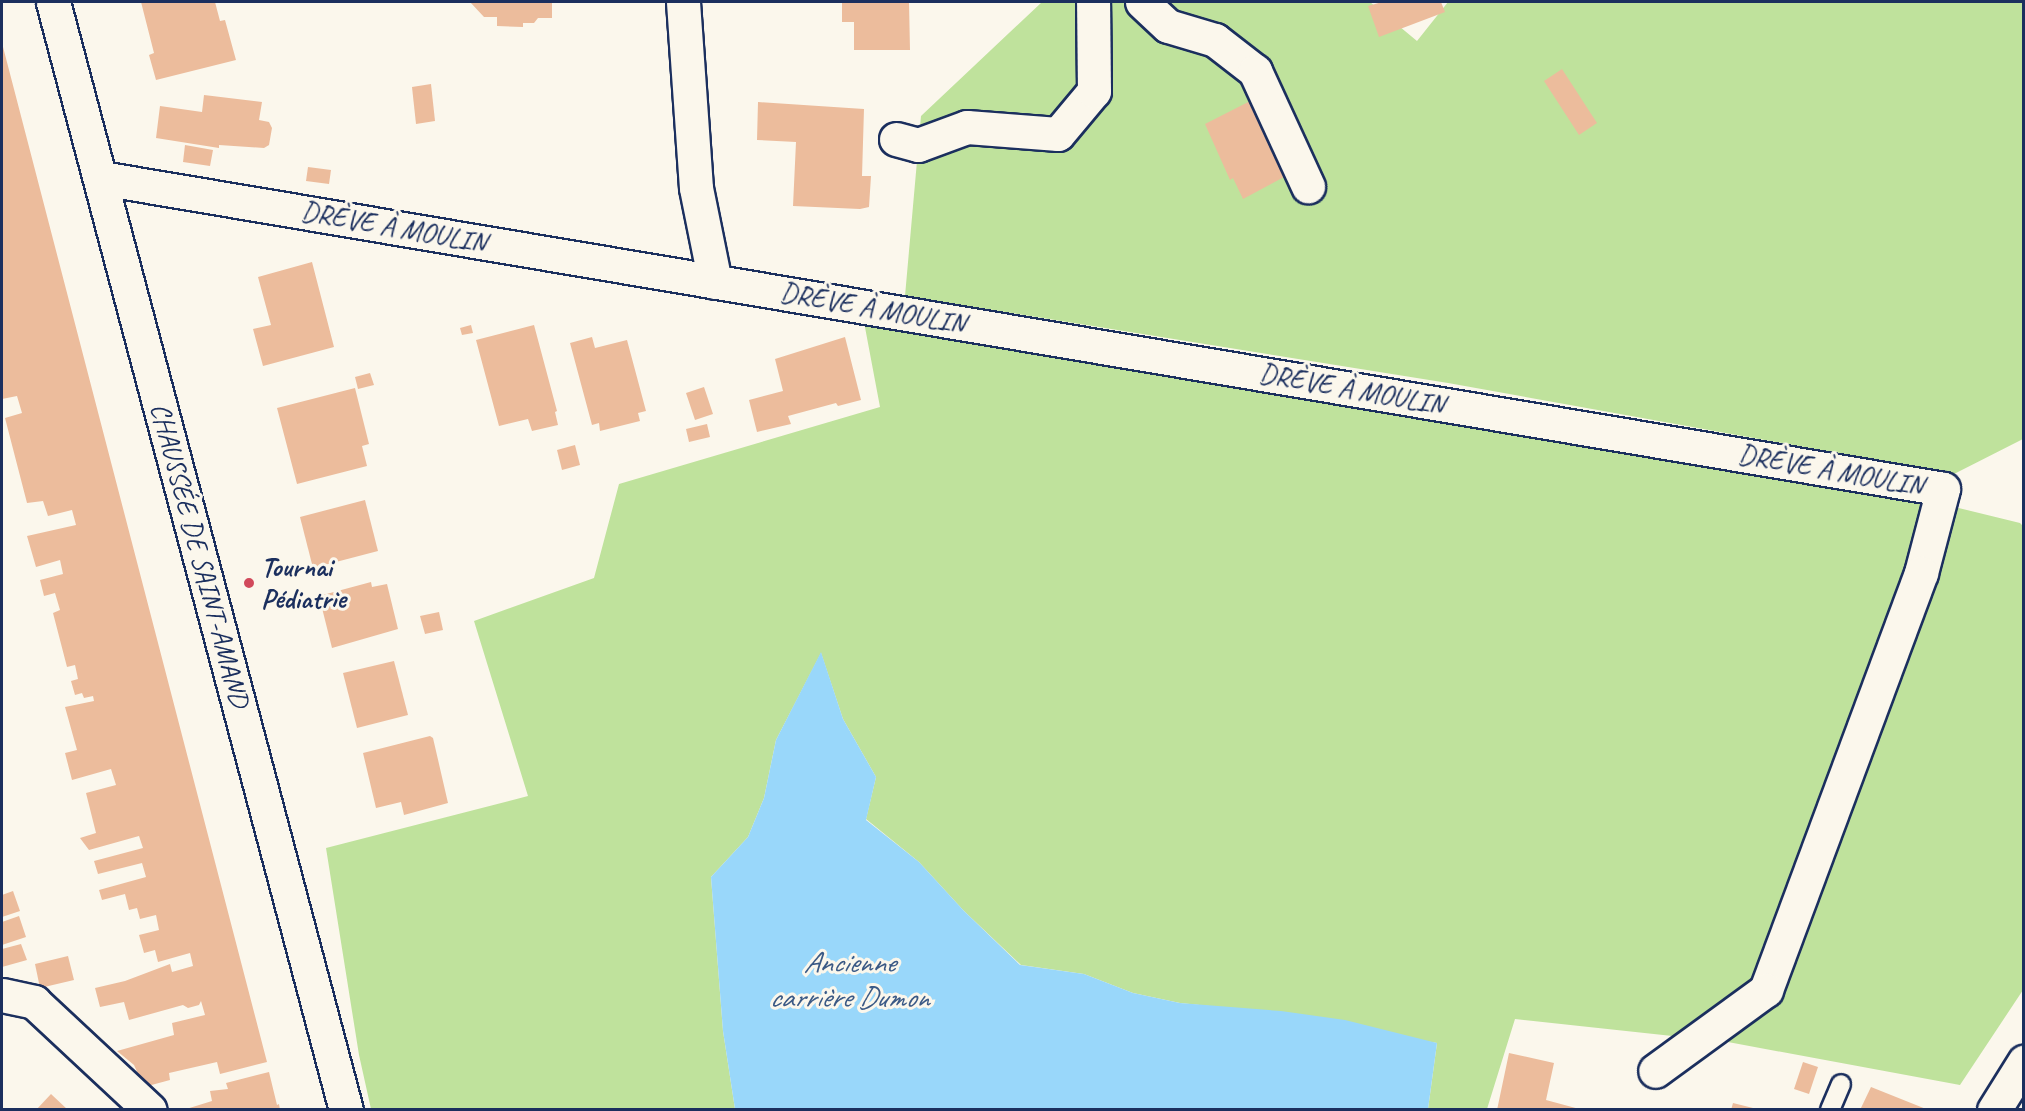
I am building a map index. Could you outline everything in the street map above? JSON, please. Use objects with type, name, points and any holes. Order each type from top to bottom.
[{"type":"street","name":"CHAUSSÉE DE SAINT-AMAND","points":[[53,2],[346,1110]]},
{"type":"street","points":[[683,2],[696,188],[715,282]]},
{"type":"street","points":[[896,139],[918,145],[966,127],[1058,134],[1094,92],[1093,2]]},
{"type":"street","points":[[1143,2],[1168,26],[1215,39],[1255,71],[1308,186]]},
{"type":"street","name":"DRÈVE À MOULIN","points":[[101,178],[1943,489],[1921,573],[1766,990],[1655,1071]]},
{"type":"street","points":[[2,995],[34,1002],[150,1110]]},
{"type":"street","points":[[1994,1110],[2024,1062]]},
{"type":"lane","points":[[1830,1110],[1841,1084]]},
{"type":"green space","points":[[1042,2],[1370,2],[1417,41],[1448,2],[2023,2],[2023,439],[1954,474],[1448,383],[905,296],[921,116]]},
{"type":"green space","points":[[864,322],[1926,500],[2020,523],[2023,526],[2023,990],[1960,1085],[1728,1042],[1515,1019],[1487,1109],[1428,1109],[1437,1043],[1229,1008],[1180,1003],[1133,993],[1084,974],[1021,965],[964,911],[919,862],[866,819],[876,777],[843,719],[821,653],[776,740],[764,798],[748,837],[711,877],[723,1031],[735,1109],[371,1109],[359,1055],[326,848],[528,796],[474,621],[594,578],[619,484],[880,407]]},
{"type":"water","name":"Ancienne carrière Dumon","points":[[821,652],[843,719],[876,777],[866,820],[919,862],[964,911],[1020,965],[1084,974],[1133,993],[1180,1003],[1281,1011],[1345,1020],[1437,1043],[1428,1109],[735,1109],[723,1031],[711,877],[748,837],[764,798],[776,740]]},
{"type":"building","points":[[141,2],[215,2],[220,21],[225,20],[236,60],[156,80],[149,55],[154,53]]},
{"type":"building","points":[[470,2],[552,2],[552,18],[538,18],[534,23],[523,23],[523,27],[497,26],[497,17],[484,17]]},
{"type":"building","points":[[842,2],[909,2],[910,50],[854,50],[854,22],[842,22]]},
{"type":"building","points":[[1382,2],[1441,2],[1445,12],[1379,37],[1368,6]]},
{"type":"building","points":[[2,43],[267,1062],[220,1074],[217,1062],[169,1073],[170,1080],[144,1087],[134,1065],[117,1051],[174,1035],[172,1023],[205,1015],[201,1001],[199,1005],[188,1008],[183,1005],[129,1020],[124,1002],[100,1007],[95,988],[125,981],[170,964],[172,972],[193,966],[190,953],[158,962],[155,950],[144,953],[139,935],[159,930],[156,915],[140,919],[137,908],[129,910],[125,894],[102,900],[99,890],[146,877],[142,863],[98,874],[94,861],[143,848],[139,836],[89,850],[80,838],[96,833],[86,793],[116,785],[111,769],[72,780],[65,753],[77,750],[65,707],[94,701],[93,696],[84,698],[82,693],[75,695],[71,681],[78,679],[75,665],[67,667],[53,613],[60,610],[55,593],[44,596],[40,580],[63,574],[60,560],[36,567],[27,536],[76,525],[72,510],[48,516],[43,501],[27,503],[5,418],[22,413],[17,396],[2,399]]},
{"type":"building","points":[[1562,69],[1597,123],[1579,135],[1544,81]]},
{"type":"building","points":[[431,84],[435,121],[416,124],[412,87]]},
{"type":"building","points":[[204,95],[262,102],[259,120],[269,122],[272,128],[269,145],[264,148],[219,145],[219,148],[156,138],[160,106],[202,112]]},
{"type":"building","points":[[1262,95],[1299,169],[1243,199],[1233,178],[1230,180],[1205,124]]},
{"type":"building","points":[[758,102],[864,109],[862,176],[871,176],[869,207],[860,209],[793,206],[796,142],[757,140]]},
{"type":"building","points":[[185,145],[213,150],[210,166],[183,162]]},
{"type":"building","points":[[308,167],[331,170],[329,184],[306,181]]},
{"type":"building","points":[[312,262],[334,347],[263,366],[253,329],[271,325],[258,277]]},
{"type":"building","points":[[471,325],[473,333],[462,335],[460,328]]},
{"type":"building","points":[[534,325],[557,411],[555,412],[558,425],[532,431],[528,419],[499,426],[476,340]]},
{"type":"building","points":[[592,337],[595,348],[627,340],[646,411],[638,413],[640,421],[600,431],[599,423],[592,425],[570,343]]},
{"type":"building","points":[[845,337],[861,400],[838,406],[836,403],[788,416],[791,424],[757,432],[749,400],[783,391],[775,359]]},
{"type":"building","points":[[370,373],[374,385],[358,389],[355,377]]},
{"type":"building","points":[[704,387],[713,414],[695,420],[686,393]]},
{"type":"building","points":[[355,388],[369,444],[362,446],[367,466],[297,484],[277,408]]},
{"type":"building","points":[[707,424],[710,437],[689,442],[686,429]]},
{"type":"building","points":[[575,445],[580,465],[562,470],[557,450]]},
{"type":"building","points":[[365,500],[378,551],[313,568],[300,517]]},
{"type":"building","points":[[371,582],[372,587],[387,584],[398,629],[332,648],[319,596]]},
{"type":"building","points":[[439,612],[443,630],[425,634],[420,616]]},
{"type":"building","points":[[394,661],[408,715],[357,728],[343,673]]},
{"type":"building","points":[[430,736],[433,738],[448,803],[404,815],[401,802],[376,808],[363,753]]},
{"type":"building","points":[[13,891],[20,911],[2,917],[2,895]]},
{"type":"building","points":[[19,916],[26,937],[2,945],[2,922]]},
{"type":"building","points":[[21,944],[27,960],[2,967],[2,949]]},
{"type":"building","points":[[68,956],[74,980],[40,988],[35,964]]},
{"type":"building","points":[[1509,1053],[1554,1063],[1546,1100],[1583,1110],[1497,1110]]},
{"type":"building","points":[[1803,1062],[1818,1067],[1809,1094],[1794,1089]]},
{"type":"building","points":[[269,1072],[280,1110],[183,1110],[212,1101],[210,1091],[228,1089],[226,1083]]},
{"type":"building","points":[[1871,1087],[1926,1109],[1926,1110],[1860,1110]]},
{"type":"building","points":[[51,1094],[68,1110],[36,1110]]},
{"type":"building","points":[[1733,1103],[1757,1109],[1757,1110],[1731,1110]]},
{"type":"place","name":"Tournai Pédiatrie","points":[[249,583]]}]
